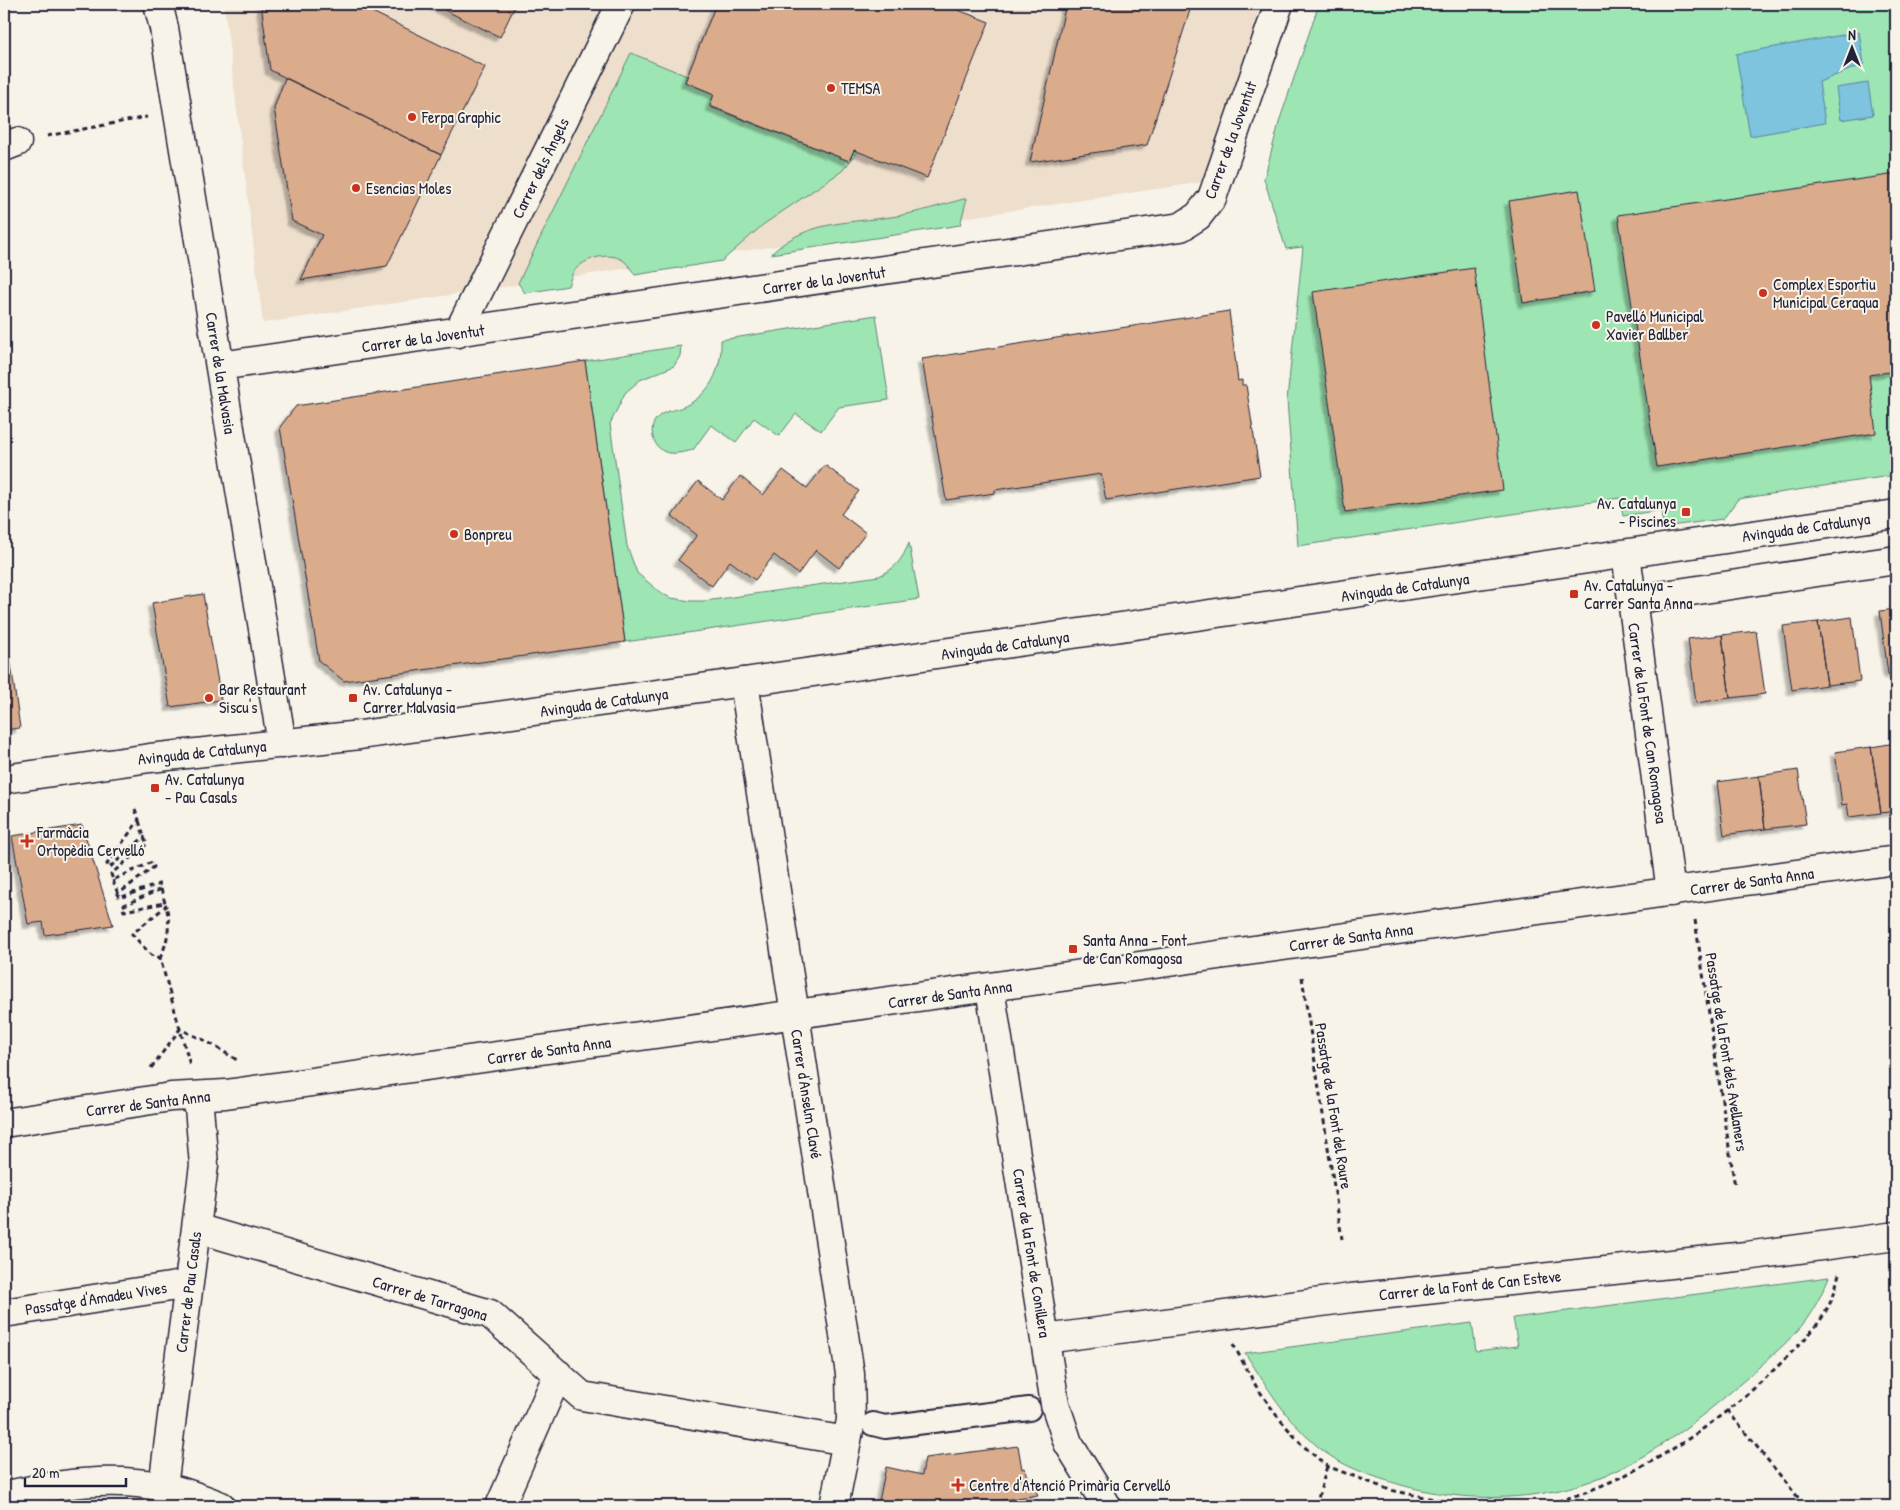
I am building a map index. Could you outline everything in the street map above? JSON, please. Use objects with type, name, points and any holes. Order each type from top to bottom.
[{"type":"street","name":"Carrer de la Malvasia","points":[[158,4],[178,112],[282,744]]},
{"type":"street","name":"Carrer dels Àngels","points":[[458,333],[621,4]]},
{"type":"street","name":"Carrer de la Joventut","points":[[220,366],[1181,228],[1198,216],[1212,198],[1279,4]]},
{"type":"street","name":"Avinguda de Catalunya","points":[[4,779],[112,763],[380,732],[744,682],[1896,514]]},
{"type":"street","name":"Carrer de la Font de Can Romagosa","points":[[1626,554],[1670,892]]},
{"type":"street","points":[[1632,600],[1896,560]]},
{"type":"street","name":"Carrer d'Anselm Clavé","points":[[744,682],[850,1374],[851,1420],[834,1506]]},
{"type":"street","name":"Carrer de Santa Anna","points":[[4,1123],[171,1097],[195,1083],[226,1094],[795,1016],[1896,860]]},
{"type":"street","name":"Carrer de la Font de Conillera","points":[[990,988],[1055,1404],[1068,1443],[1107,1506]]},
{"type":"street","name":"Carrer de Pau Casals","points":[[163,1487],[204,1166],[195,1083]]},
{"type":"street","name":"Carrer de Tarragona","points":[[196,1228],[490,1314],[582,1396],[847,1440]]},
{"type":"street","name":"Carrer de la Font de Can Esteve","points":[[1045,1339],[1351,1298],[1746,1256],[1896,1236]]},
{"type":"street","name":"Passatge d'Amadeu Vives","points":[[4,1313],[189,1284]]},
{"type":"street","points":[[500,1506],[558,1374]]},
{"type":"street","points":[[873,1424],[885,1426],[1029,1409]]},
{"type":"street","points":[[4,1496],[32,1489],[85,1483],[128,1483],[163,1487],[221,1506]]},
{"type":"path","points":[[10,144],[178,112]]},
{"type":"path","points":[[135,808],[146,844],[111,874],[119,898],[159,884],[169,917],[165,948],[160,958],[195,1083]]},
{"type":"path","points":[[139,820],[107,864],[109,868],[144,836]]},
{"type":"path","points":[[113,880],[152,862],[154,867],[118,894]]},
{"type":"path","points":[[161,889],[122,906],[124,911],[166,905]]},
{"type":"path","points":[[160,958],[151,955],[132,934],[166,905]]},
{"type":"path","name":"Passatge de la Font dels Avellaners","points":[[1695,920],[1735,1187]]},
{"type":"path","name":"Passatge de la Font del Roure","points":[[1302,977],[1342,1239]]},
{"type":"path","points":[[180,1029],[206,1041],[238,1061]]},
{"type":"path","points":[[148,1072],[180,1029]]},
{"type":"path","points":[[1540,1506],[1576,1497],[1618,1479],[1659,1457],[1727,1410],[1762,1382],[1809,1334],[1830,1303],[1840,1270]]},
{"type":"path","points":[[1230,1313],[1233,1348],[1256,1386],[1277,1416],[1301,1444],[1327,1466],[1390,1490],[1467,1506]]},
{"type":"path","points":[[1727,1410],[1805,1506]]},
{"type":"path","points":[[1316,1506],[1327,1466]]},
{"type":"shaded area","points":[[224,4],[1263,4],[1203,182],[263,323]]},
{"type":"green space","name":"Pavelló Municipal Xavier Ballber","points":[[1319,4],[1896,4],[1896,475],[1738,499],[1723,519],[1663,527],[1661,510],[1623,516],[1620,498],[1298,546],[1287,400],[1303,247],[1286,249],[1264,179],[1280,119]]},
{"type":"green space","points":[[631,53],[687,76],[685,82],[714,94],[710,107],[849,161],[854,150],[859,151],[842,171],[764,224],[722,261],[635,275],[626,263],[619,258],[598,257],[579,266],[573,273],[568,286],[525,293],[518,283]]},
{"type":"green space","points":[[967,198],[960,225],[771,254],[784,243],[813,229],[828,225],[901,215]]},
{"type":"green space","points":[[876,315],[889,400],[839,407],[821,431],[796,414],[779,436],[754,418],[736,442],[711,425],[693,450],[669,453],[656,445],[652,429],[656,419],[664,413],[680,408],[699,397],[712,381],[719,362],[721,340]]},
{"type":"green space","points":[[681,346],[680,356],[674,366],[640,380],[625,393],[610,424],[627,546],[637,573],[661,593],[671,598],[705,601],[879,576],[897,563],[909,543],[919,599],[625,642],[585,361]]},
{"type":"green space","points":[[1829,1277],[1815,1307],[1794,1334],[1738,1386],[1670,1439],[1620,1469],[1594,1480],[1548,1493],[1527,1496],[1484,1497],[1442,1494],[1401,1485],[1345,1465],[1325,1452],[1295,1425],[1277,1402],[1245,1353],[1472,1323],[1476,1351],[1518,1346],[1513,1318]]},
{"type":"water","points":[[1859,32],[1864,64],[1819,82],[1825,123],[1750,136],[1736,54]]},
{"type":"water","points":[[1868,83],[1873,115],[1841,120],[1836,88]]},
{"type":"building","name":"Ferpa Graphic","points":[[261,4],[356,4],[485,67],[441,155],[270,70]]},
{"type":"building","points":[[432,4],[516,4],[500,37]]},
{"type":"building","name":"TEMSA","points":[[716,4],[943,4],[989,22],[927,178],[854,150],[849,161],[710,106],[714,94],[685,82]]},
{"type":"building","points":[[1066,4],[1192,4],[1147,145],[1030,162]]},
{"type":"building","name":"Esencias Moles","points":[[285,78],[441,155],[387,266],[301,280],[322,235],[292,221],[274,108]]},
{"type":"building","name":"Complex Esportiu Municipal Ceraqua","points":[[1896,174],[1896,371],[1869,375],[1876,433],[1657,467],[1618,215]]},
{"type":"building","points":[[1579,190],[1595,291],[1523,303],[1509,201]]},
{"type":"building","points":[[1474,268],[1503,490],[1345,512],[1313,292]]},
{"type":"building","points":[[1229,311],[1238,381],[1242,380],[1242,385],[1246,385],[1260,476],[1106,500],[1101,474],[995,490],[995,493],[946,500],[922,359]]},
{"type":"building","name":"Bonpreu","points":[[585,361],[625,642],[344,681],[319,661],[280,427],[296,406]]},
{"type":"building","points":[[825,465],[859,491],[841,514],[866,533],[839,568],[816,550],[798,574],[774,555],[755,580],[730,561],[712,586],[678,560],[697,535],[672,516],[698,481],[722,500],[740,476],[763,495],[783,470],[807,488]]},
{"type":"building","points":[[203,594],[221,700],[170,707],[152,603]]},
{"type":"building","points":[[1896,609],[1896,673],[1888,674],[1880,611]]},
{"type":"building","points":[[1852,617],[1860,681],[1827,685],[1818,622]]},
{"type":"building","points":[[1818,622],[1827,685],[1792,690],[1783,626]]},
{"type":"building","points":[[1756,631],[1765,694],[1730,698],[1722,635]]},
{"type":"building","points":[[1722,635],[1730,698],[1696,703],[1688,639]]},
{"type":"building","points":[[4,636],[7,636],[20,728],[4,730]]},
{"type":"building","points":[[1896,743],[1896,811],[1881,813],[1871,747]]},
{"type":"building","points":[[1871,747],[1881,813],[1849,817],[1847,804],[1842,805],[1835,752]]},
{"type":"building","points":[[1798,770],[1806,824],[1765,829],[1759,776]]},
{"type":"building","points":[[1759,776],[1765,829],[1724,835],[1717,782]]},
{"type":"building","points":[[82,825],[113,925],[45,935],[43,922],[28,924],[12,836]]},
{"type":"building","name":"Centre d'Atenció Primària Cervelló","points":[[1018,1446],[1022,1469],[1024,1468],[1038,1495],[962,1506],[878,1506],[886,1467],[922,1475],[925,1458]]},
{"type":"place","name":"TEMSA","points":[[831,88]]},
{"type":"place","name":"Ferpa Graphic","points":[[412,117]]},
{"type":"place","name":"Esencias Moles","points":[[356,188]]},
{"type":"place","name":"Complex Esportiu Municipal Ceraqua","points":[[1763,293]]},
{"type":"place","name":"Pavelló Municipal Xavier Ballber","points":[[1596,325]]},
{"type":"place","name":"Av. Catalunya - Piscines","points":[[1686,512]]},
{"type":"place","name":"Bonpreu","points":[[454,534]]},
{"type":"place","name":"Av. Catalunya - Carrer Santa Anna","points":[[1574,594]]},
{"type":"place","name":"Bar Restaurant Siscu's","points":[[209,698]]},
{"type":"place","name":"Av. Catalunya - Carrer Malvasia","points":[[353,698]]},
{"type":"place","name":"Av. Catalunya - Pau Casals","points":[[155,788]]},
{"type":"place","name":"Farmàcia Ortopèdia Cervelló","points":[[27,841]]},
{"type":"place","name":"Santa Anna - Font de Can Romagosa","points":[[1073,949]]},
{"type":"place","name":"Centre d'Atenció Primària Cervelló","points":[[958,1485]]}]
